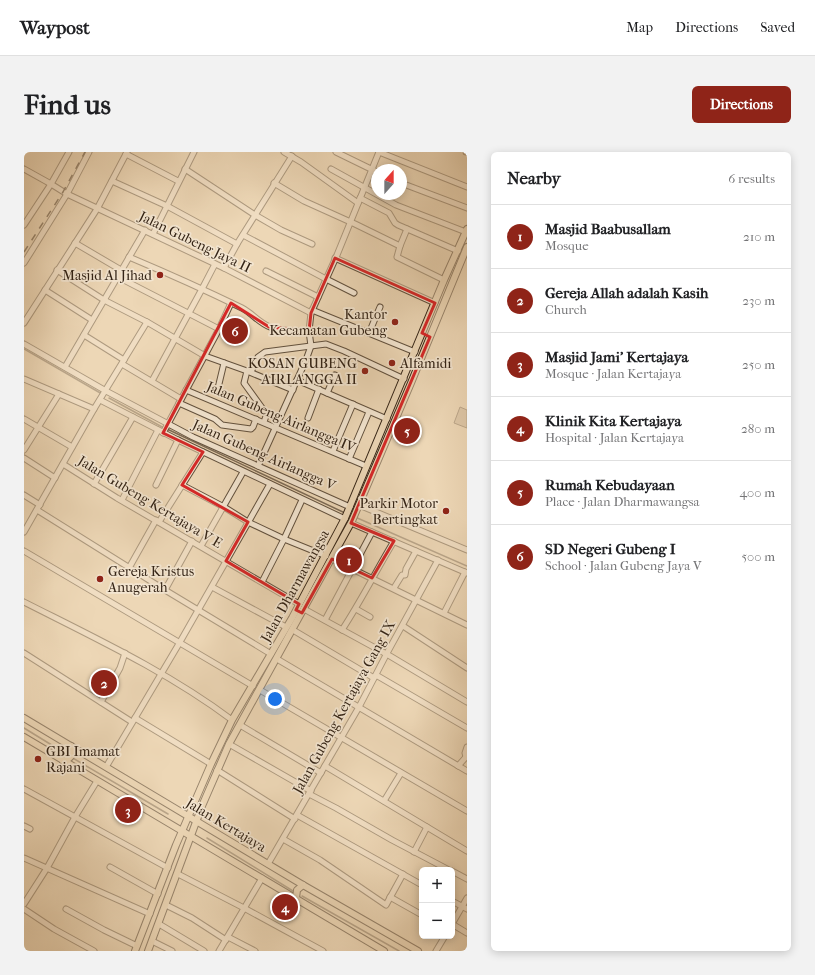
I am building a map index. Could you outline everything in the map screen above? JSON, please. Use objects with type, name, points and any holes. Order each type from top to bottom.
[{"type":"main road","name":"Jalan Dharmawangsa","points":[[148,951],[178,874],[202,806],[229,744],[293,630],[295,619],[300,609],[356,512],[430,337],[464,249],[466,231]]},
{"type":"main road","name":"Jalan Dharmawangsa","points":[[329,557],[444,280],[464,249]]},
{"type":"main road","points":[[422,333],[430,337]]},
{"type":"main road","name":"Jalan Dharmawangsa","points":[[136,948],[182,831],[232,720],[286,627],[295,619]]},
{"type":"main road","name":"Jalan Kertajaya","points":[[24,718],[72,749],[106,767],[303,885],[418,951]]},
{"type":"main road","name":"Jalan Kertajaya","points":[[24,737],[384,951]]},
{"type":"main road","points":[[65,760],[71,756],[72,749]]},
{"type":"main road","points":[[296,898],[297,890],[303,885]]},
{"type":"street","points":[[24,225],[70,152]]},
{"type":"street","points":[[24,263],[67,194],[89,152]]},
{"type":"street","points":[[153,234],[178,181],[194,152]]},
{"type":"street","points":[[284,152],[359,200],[389,213],[395,223],[407,229],[464,249]]},
{"type":"street","points":[[336,152],[371,170]]},
{"type":"street","points":[[374,164],[379,152],[467,187]]},
{"type":"street","points":[[24,322],[97,209],[126,153],[178,181]]},
{"type":"street","points":[[224,268],[274,183],[292,156]]},
{"type":"street","name":"Jalan Gubeng Jaya II","points":[[24,169],[67,194],[97,209],[224,268],[311,312],[369,333],[414,352]]},
{"type":"street","points":[[185,169],[255,215],[281,230],[312,244]]},
{"type":"street","points":[[331,169],[396,205],[466,231]]},
{"type":"street","points":[[258,466],[293,390],[310,346],[309,331],[311,312],[371,172]]},
{"type":"street","points":[[112,181],[167,206],[238,244]]},
{"type":"street","points":[[274,183],[304,201],[400,246]]},
{"type":"street","points":[[407,185],[467,208]]},
{"type":"street","points":[[407,229],[397,257],[444,280]]},
{"type":"street","points":[[65,367],[145,230]]},
{"type":"street","points":[[243,235],[354,293]]},
{"type":"street","points":[[75,243],[121,270]]},
{"type":"street","points":[[129,257],[249,311],[261,322],[272,328],[290,331],[309,331]]},
{"type":"street","points":[[335,258],[435,304]]},
{"type":"street","points":[[152,381],[215,264]]},
{"type":"street","points":[[58,270],[104,300],[147,322],[205,356],[293,390]]},
{"type":"street","points":[[266,271],[318,297]]},
{"type":"street","points":[[118,277],[219,330]]},
{"type":"street","points":[[45,290],[92,320]]},
{"type":"street","points":[[122,500],[205,356],[231,303]]},
{"type":"street","points":[[369,333],[380,307]]},
{"type":"street","points":[[24,532],[94,409],[147,322]]},
{"type":"street","points":[[84,335],[180,401],[224,425],[250,429],[253,427],[256,419]]},
{"type":"street","points":[[24,344],[106,391],[164,429],[178,440],[302,500],[345,518]]},
{"type":"street","points":[[264,422],[266,416],[264,412],[244,383],[258,357],[262,353],[326,344],[404,379]]},
{"type":"street","points":[[218,388],[224,363]]},
{"type":"street","points":[[327,393],[335,375]]},
{"type":"street","points":[[24,379],[94,409]]},
{"type":"street","points":[[297,380],[386,419]]},
{"type":"street","points":[[308,418],[319,389]]},
{"type":"street","name":"Jalan Gubeng Airlangga IV","points":[[186,390],[366,466]]},
{"type":"street","points":[[24,450],[59,394]]},
{"type":"street","points":[[100,400],[133,417],[164,429]]},
{"type":"street","points":[[332,452],[353,404]]},
{"type":"street","points":[[349,459],[369,412]]},
{"type":"street","points":[[94,484],[133,417]]},
{"type":"street","points":[[24,419],[72,447]]},
{"type":"street","name":"Jalan Gubeng Airlangga V","points":[[164,429],[193,437],[350,508]]},
{"type":"street","points":[[156,485],[178,440]]},
{"type":"street","points":[[129,568],[203,452]]},
{"type":"street","points":[[24,458],[55,478]]},
{"type":"street","name":"Jalan Gubeng Kertajaya V E","points":[[63,464],[94,484],[262,582],[300,609],[325,620],[467,702]]},
{"type":"street","points":[[201,546],[243,472]]},
{"type":"street","points":[[106,767],[212,587],[270,484]]},
{"type":"street","points":[[182,485],[224,506],[248,522],[284,539],[329,557],[417,599],[467,625]]},
{"type":"street","points":[[24,495],[38,508],[129,568],[271,654]]},
{"type":"street","points":[[262,582],[302,500]]},
{"type":"street","points":[[359,505],[467,550]]},
{"type":"street","points":[[351,522],[466,573],[444,613]]},
{"type":"street","points":[[325,620],[372,532]]},
{"type":"street","points":[[165,590],[192,541]]},
{"type":"street","points":[[342,630],[356,609],[394,541]]},
{"type":"street","points":[[24,551],[252,686]]},
{"type":"street","points":[[394,588],[402,575],[404,575],[416,551]]},
{"type":"street","name":"Jalan Gubeng Kertajaya Gang IX","points":[[268,864],[359,707],[438,560]]},
{"type":"street","points":[[212,587],[286,627]]},
{"type":"street","points":[[24,602],[162,673],[232,720]]},
{"type":"street","points":[[356,609],[370,617]]},
{"type":"street","points":[[403,626],[467,668]]},
{"type":"street","points":[[293,630],[467,728]]},
{"type":"street","points":[[24,652],[101,702],[211,764]]},
{"type":"street","points":[[101,702],[120,668],[125,653]]},
{"type":"street","points":[[277,659],[467,770]]},
{"type":"street","points":[[260,690],[467,811]]},
{"type":"street","points":[[240,725],[321,773]]},
{"type":"street","points":[[229,744],[336,808],[443,867]]},
{"type":"street","points":[[458,766],[466,757],[465,753],[467,747]]},
{"type":"street","points":[[325,766],[467,851]]},
{"type":"street","points":[[217,770],[296,817],[419,882]]},
{"type":"street","points":[[384,801],[401,773]]},
{"type":"street","points":[[24,904],[47,868],[97,781]]},
{"type":"street","points":[[24,789],[168,868]]},
{"type":"street","points":[[24,826],[30,829]]},
{"type":"street","points":[[414,852],[428,827]]},
{"type":"street","points":[[283,839],[320,860],[386,905],[403,874]]},
{"type":"street","points":[[24,858],[150,914]]},
{"type":"street","points":[[110,867],[158,894]]},
{"type":"street","points":[[455,873],[467,879]]},
{"type":"street","points":[[178,874],[323,951]]},
{"type":"street","points":[[219,951],[262,878]]},
{"type":"street","points":[[390,897],[419,913]]},
{"type":"street","points":[[455,920],[464,908],[467,898]]},
{"type":"street","points":[[455,903],[464,908]]},
{"type":"street","points":[[166,905],[227,938],[255,951]]},
{"type":"street","points":[[24,909],[54,929],[94,951]]},
{"type":"street","points":[[66,909],[136,948]]},
{"type":"street","points":[[159,924],[204,951]]},
{"type":"street","points":[[455,926],[467,933]]},
{"type":"street","points":[[436,951],[443,939]]},
{"type":"street","points":[[152,941],[172,951]]},
{"type":"highlighted area","points":[[335,258],[435,303],[422,333],[430,337],[351,523],[394,541],[372,578],[332,559],[302,613],[296,610],[299,604],[226,561],[248,522],[182,485],[203,452],[163,433],[231,303],[269,327],[309,331],[311,313]]},
{"type":"shaded area","points":[[460,407],[467,410],[467,428],[454,423]]},
{"type":"waterway","points":[[24,349],[102,394]]},
{"type":"waterway","points":[[109,398],[164,428]]},
{"type":"waterway","points":[[167,429],[345,513]]},
{"type":"waterway","points":[[355,517],[467,566]]},
{"type":"waterway","points":[[24,728],[68,755]]},
{"type":"waterway","points":[[71,757],[168,814]]},
{"type":"waterway","points":[[207,838],[293,891]]},
{"type":"waterway","points":[[302,896],[399,951]]},
{"type":"railway","points":[[24,252],[63,192],[85,152]]},
{"type":"place","name":"Masjid Al Jihad","points":[[160,275]]},
{"type":"place","name":"Kantor Kecamatan Gubeng","points":[[395,322]]},
{"type":"place","name":"SD Negeri Gubeng I","points":[[235,331]]},
{"type":"place","name":"Alfamidi","points":[[392,363]]},
{"type":"place","name":"KOSAN GUBENG AIRLANGGA II","points":[[365,371]]},
{"type":"place","name":"Rumah Kebudayaan","points":[[407,431]]},
{"type":"place","name":"Parkir Motor Bertingkat","points":[[446,511]]},
{"type":"place","name":"Masjid Baabusallam","points":[[349,560]]},
{"type":"place","name":"Gereja Kristus Anugerah","points":[[100,579]]},
{"type":"place","name":"Gereja Allah adalah Kasih","points":[[104,683]]},
{"type":"place","name":"GBI Imamat Rajani","points":[[38,759]]},
{"type":"place","name":"Masjid Jami' Kertajaya","points":[[128,810]]},
{"type":"place","name":"Klinik Kita Kertajaya","points":[[285,907]]}]
